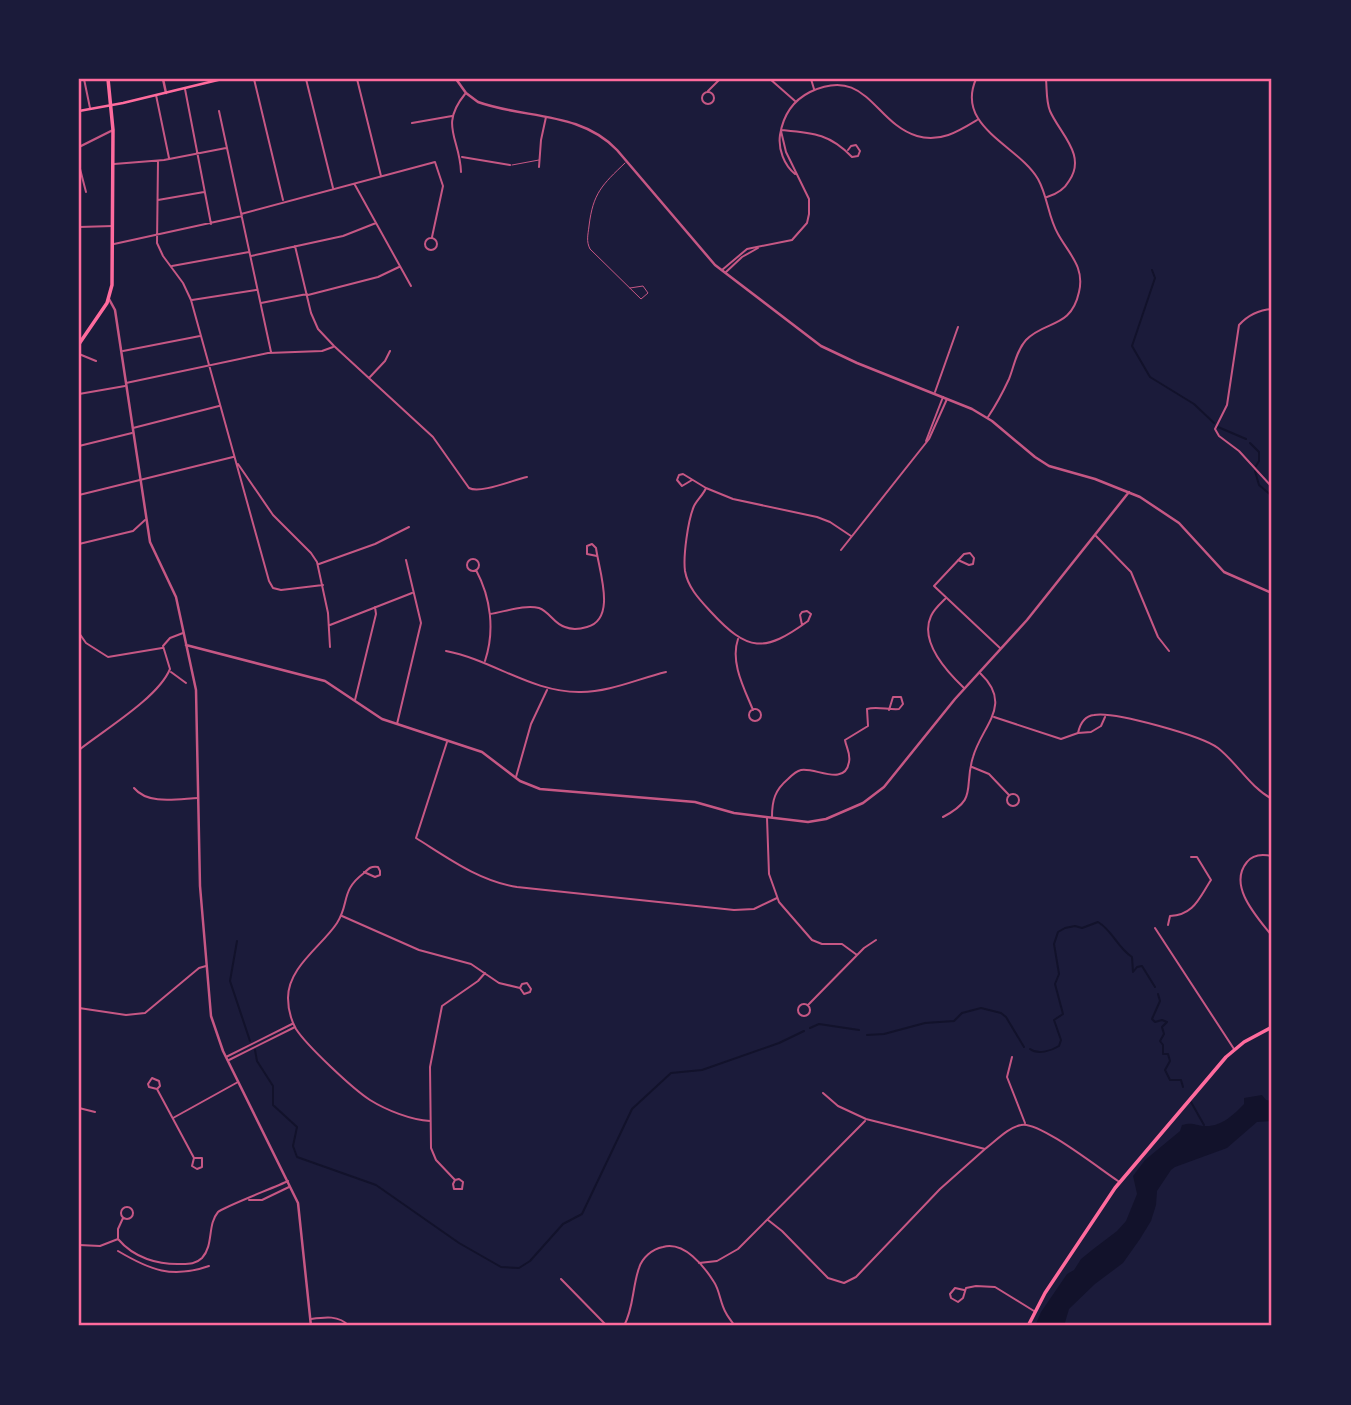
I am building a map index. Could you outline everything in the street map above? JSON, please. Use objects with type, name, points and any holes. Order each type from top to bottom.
[{"type":"main road","points":[[79,344],[109,299],[112,285],[114,164],[108,79]]},
{"type":"main road","points":[[79,111],[112,106],[222,79]]},
{"type":"main road","points":[[1028,1326],[1034,1311],[1119,1182],[1202,1083],[1234,1050],[1272,1027]]},
{"type":"street","points":[[84,79],[90,109]]},
{"type":"street","points":[[163,79],[166,93]]},
{"type":"street","points":[[200,79],[201,84]]},
{"type":"street","points":[[254,79],[284,202]]},
{"type":"street","points":[[306,79],[333,189]]},
{"type":"street","points":[[357,79],[381,177]]},
{"type":"street","points":[[456,79],[466,93],[483,104],[546,116],[591,130],[610,142],[724,272],[821,346],[988,417],[1044,464],[1129,492],[1179,523],[1224,572],[1272,593]]},
{"type":"street","points":[[708,92],[720,79]]},
{"type":"street","points":[[770,79],[796,102]]},
{"type":"street","points":[[811,79],[815,90]]},
{"type":"street","points":[[976,79],[971,97],[977,120],[1025,162],[1037,178],[1056,230],[1073,254],[1080,280],[1078,296],[1063,320],[1034,334],[1023,345],[1006,385],[988,417]]},
{"type":"street","points":[[1046,79],[1048,106],[1071,146],[1075,163],[1067,186],[1046,197]]},
{"type":"street","points":[[724,272],[760,247],[792,240],[807,223],[809,199],[786,152],[781,130],[786,115],[796,102],[815,90],[840,86],[855,88],[903,129],[920,137],[945,137],[977,120]]},
{"type":"street","points":[[184,89],[211,224]]},
{"type":"street","points":[[461,172],[452,116],[466,93]]},
{"type":"street","points":[[156,95],[169,159]]},
{"type":"street","points":[[219,111],[271,352]]},
{"type":"street","points":[[412,124],[452,116]]},
{"type":"street","points":[[539,167],[546,116]]},
{"type":"street","points":[[79,147],[113,130]]},
{"type":"street","points":[[781,130],[822,135],[848,150]]},
{"type":"street","points":[[114,164],[169,159],[227,148]]},
{"type":"street","points":[[460,157],[510,165]]},
{"type":"street","points":[[158,160],[156,236],[159,249],[183,283],[191,300],[270,581],[274,588],[281,590],[323,585]]},
{"type":"street","points":[[113,244],[211,224],[436,162],[443,186],[432,237]]},
{"type":"street","points":[[79,165],[86,192]]},
{"type":"street","points":[[355,184],[411,286]]},
{"type":"street","points":[[156,200],[205,192]]},
{"type":"street","points":[[250,256],[350,234],[376,223]]},
{"type":"street","points":[[79,227],[113,226]]},
{"type":"street","points":[[295,246],[316,326],[334,346],[436,440],[471,489],[480,491],[527,477]]},
{"type":"street","points":[[171,267],[249,252]]},
{"type":"street","points":[[260,304],[378,277],[400,266]]},
{"type":"street","points":[[191,300],[257,290]]},
{"type":"street","points":[[109,299],[114,309],[153,554],[176,597],[196,697],[201,897],[211,1016],[227,1059],[288,1181],[300,1212],[311,1326]]},
{"type":"street","points":[[1272,309],[1246,317],[1239,325],[1227,405],[1214,429],[1272,487]]},
{"type":"street","points":[[934,393],[958,327]]},
{"type":"street","points":[[121,352],[201,336]]},
{"type":"street","points":[[79,394],[271,352],[322,351],[334,346]]},
{"type":"street","points":[[369,379],[390,351]]},
{"type":"street","points":[[79,354],[96,361]]},
{"type":"street","points":[[841,550],[935,430],[945,397]]},
{"type":"street","points":[[79,446],[221,406]]},
{"type":"street","points":[[79,495],[235,459]]},
{"type":"street","points":[[235,459],[273,515],[311,553],[318,565],[329,625],[330,647]]},
{"type":"street","points":[[692,480],[739,501],[817,517],[851,536]]},
{"type":"street","points":[[706,488],[692,513],[685,559],[687,578],[699,599],[726,628],[739,638],[756,644],[771,643],[784,638],[802,625]]},
{"type":"street","points":[[186,645],[319,679],[396,725],[486,754],[530,786],[545,790],[695,802],[729,812],[817,822],[870,799],[884,787],[1129,492]]},
{"type":"street","points":[[79,544],[133,531],[146,520]]},
{"type":"street","points":[[318,565],[389,538],[409,527]]},
{"type":"street","points":[[1095,535],[1131,572],[1162,644],[1169,651]]},
{"type":"street","points":[[389,538],[392,542]]},
{"type":"street","points":[[958,560],[969,565],[973,564],[974,558],[968,552],[958,560],[934,586],[1001,648]]},
{"type":"street","points":[[490,614],[536,608],[568,628],[576,629],[594,624],[602,616],[605,606],[597,556]]},
{"type":"street","points":[[396,725],[420,628],[420,615],[412,593],[406,560]]},
{"type":"street","points":[[476,570],[486,591],[490,614],[490,642],[485,662]]},
{"type":"street","points":[[329,625],[412,593]]},
{"type":"street","points":[[946,598],[930,617],[928,635],[945,668],[964,688]]},
{"type":"street","points":[[355,701],[376,614],[375,607]]},
{"type":"street","points":[[79,633],[86,643],[108,657],[163,648],[170,638],[183,633]]},
{"type":"street","points":[[739,638],[736,648],[737,665],[753,709]]},
{"type":"street","points":[[163,648],[170,671],[186,683]]},
{"type":"street","points":[[446,651],[485,662],[547,689],[575,692],[599,691],[666,672]]},
{"type":"street","points":[[79,750],[139,705],[170,671]]},
{"type":"street","points":[[943,817],[965,802],[974,755],[993,717],[994,694],[979,672]]},
{"type":"street","points":[[516,778],[531,724],[547,689]]},
{"type":"street","points":[[857,955],[842,944],[822,944],[811,940],[777,898],[769,874],[770,818],[774,796],[779,786],[799,770],[830,775],[842,771],[848,766],[850,759],[845,740],[868,726],[867,709],[889,710],[901,708],[904,701],[901,696],[893,697],[889,710]]},
{"type":"street","points":[[1078,733],[1084,720],[1094,715],[1119,715],[1210,744],[1272,799]]},
{"type":"street","points":[[993,717],[1057,738],[1088,733],[1099,727],[1105,716]]},
{"type":"street","points":[[448,740],[416,838],[476,874],[511,886],[740,911],[759,908],[777,898]]},
{"type":"street","points":[[971,767],[989,774],[1009,795]]},
{"type":"street","points":[[134,788],[139,794],[150,799],[198,798]]},
{"type":"street","points":[[1272,856],[1251,858],[1244,866],[1242,879],[1245,898],[1272,934]]},
{"type":"street","points":[[1168,925],[1170,916],[1180,916],[1199,902],[1212,880],[1197,857],[1191,857]]},
{"type":"street","points":[[364,872],[348,889],[341,916],[333,929],[310,954],[290,985],[288,1001],[294,1025],[309,1044],[368,1098],[384,1107],[430,1121]]},
{"type":"street","points":[[341,916],[419,950],[471,964],[499,983],[520,988]]},
{"type":"street","points":[[1155,928],[1234,1050]]},
{"type":"street","points":[[808,1005],[857,955],[876,940]]},
{"type":"street","points":[[79,1008],[121,1014],[145,1013],[199,968],[206,966]]},
{"type":"street","points":[[455,1180],[432,1152],[430,1062],[440,1009],[447,1000],[485,974]]},
{"type":"street","points":[[227,1059],[294,1025]]},
{"type":"street","points":[[1012,1057],[1007,1077],[1026,1124],[1045,1132],[1119,1182]]},
{"type":"street","points":[[172,1119],[238,1082]]},
{"type":"street","points":[[157,1089],[194,1158]]},
{"type":"street","points":[[823,1093],[838,1106],[866,1119],[985,1149]]},
{"type":"street","points":[[79,1108],[95,1112]]},
{"type":"street","points":[[699,1263],[725,1258],[738,1249],[866,1119]]},
{"type":"street","points":[[768,1220],[828,1278],[844,1283],[850,1281],[867,1267],[940,1189],[1005,1133],[1026,1124]]},
{"type":"street","points":[[199,1269],[198,1262],[209,1246],[215,1215],[220,1210],[288,1181]]},
{"type":"street","points":[[247,1200],[262,1200],[290,1187]]},
{"type":"street","points":[[123,1218],[118,1229],[118,1239],[125,1247],[162,1265],[198,1262]]},
{"type":"street","points":[[79,1245],[109,1244],[118,1239]]},
{"type":"street","points":[[624,1326],[633,1305],[639,1267],[645,1256],[659,1247],[667,1246],[687,1251],[699,1263],[714,1282],[726,1313],[735,1326]]},
{"type":"street","points":[[118,1251],[160,1272],[209,1266]]},
{"type":"street","points":[[134,1260],[137,1253]]},
{"type":"street","points":[[160,1272],[162,1265]]},
{"type":"street","points":[[561,1279],[607,1326]]},
{"type":"street","points":[[964,1290],[976,1286],[995,1287],[1034,1311]]},
{"type":"street","points":[[310,1320],[330,1317],[349,1326]]},
{"type":"lane","points":[[510,165],[539,160]]},
{"type":"lane","points":[[627,161],[603,184],[596,195],[587,238],[590,249],[630,288],[642,299],[648,293],[643,286],[630,288]]},
{"type":"shaded area","points":[[1262,1095],[1266,1100],[1272,1101],[1272,1121],[1257,1122],[1227,1148],[1171,1170],[1157,1191],[1151,1221],[1123,1263],[1095,1284],[1069,1309],[1064,1326],[1035,1326],[1041,1312],[1067,1274],[1126,1221],[1137,1194],[1133,1176],[1145,1160],[1180,1131],[1182,1125],[1216,1125],[1236,1112],[1244,1104],[1244,1098]]},
{"type":"waterway","points":[[1152,270],[1155,278],[1132,346],[1150,377],[1194,404],[1214,423]]},
{"type":"waterway","points":[[1218,427],[1246,439]]},
{"type":"waterway","points":[[1250,443],[1259,452],[1256,466]]},
{"type":"waterway","points":[[1255,471],[1259,485],[1272,496]]},
{"type":"waterway","points":[[1030,1049],[1037,1052],[1048,1051],[1059,1046],[1061,1040],[1054,1020],[1063,1014],[1055,984],[1059,974],[1054,944],[1058,932],[1065,928],[1082,928],[1098,922],[1132,957],[1133,972],[1142,966],[1155,987]]},
{"type":"waterway","points":[[237,941],[230,981],[250,1041]]},
{"type":"waterway","points":[[1158,994],[1160,1001],[1152,1019],[1155,1022],[1167,1022],[1162,1027],[1164,1034],[1160,1041],[1163,1054],[1168,1054],[1170,1061],[1165,1070],[1170,1080],[1181,1080],[1183,1087]]},
{"type":"waterway","points":[[867,1035],[884,1034],[925,1023],[954,1021],[962,1013],[981,1008],[1006,1017],[1024,1047]]},
{"type":"waterway","points":[[810,1028],[819,1024],[859,1030]]},
{"type":"waterway","points":[[255,1050],[257,1061],[273,1086],[273,1105],[297,1127],[293,1146],[297,1157],[376,1185],[459,1243],[501,1267],[519,1268],[530,1261],[563,1224],[582,1214],[632,1109],[671,1073],[702,1070],[779,1043],[804,1031]]},
{"type":"waterway","points":[[1191,1102],[1204,1125]]}]
